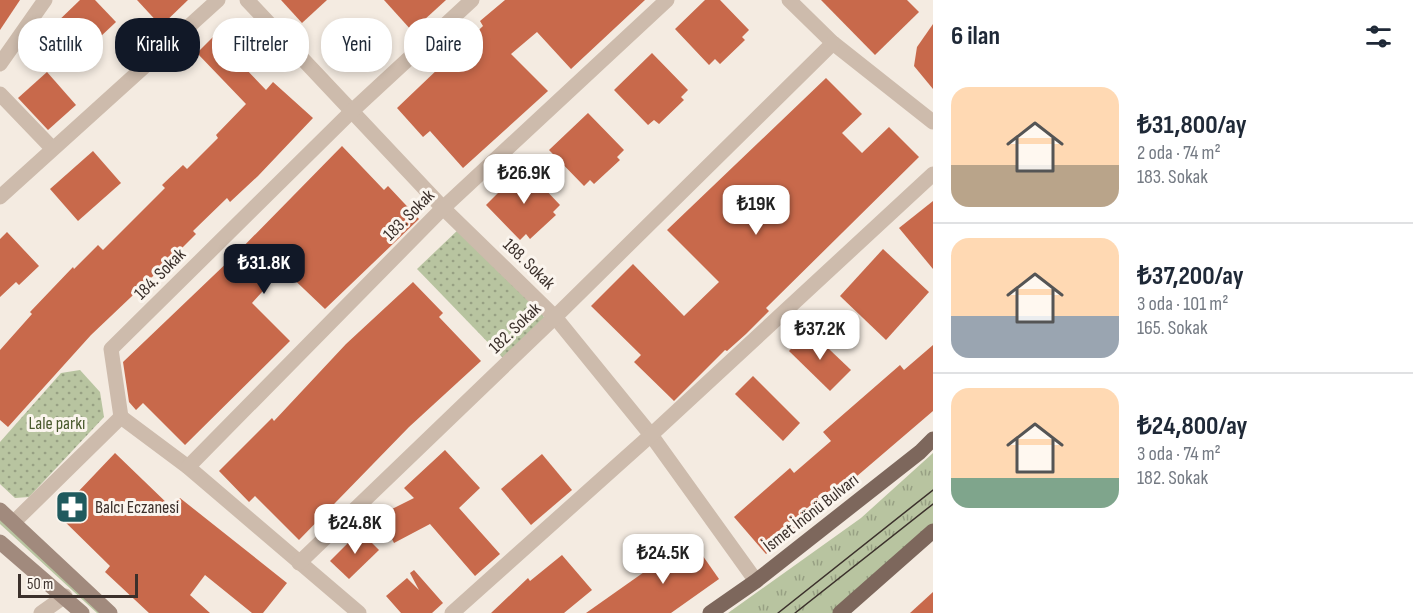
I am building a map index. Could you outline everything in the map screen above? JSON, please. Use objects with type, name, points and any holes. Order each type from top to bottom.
[{"type":"main road","name":"İsmet İnönü Bulvarı","points":[[710,613],[756,581],[920,452],[933,439]]},
{"type":"main road","points":[[0,510],[110,613]]},
{"type":"main road","points":[[840,613],[933,531]]},
{"type":"main road","points":[[0,542],[82,613]]},
{"type":"street","points":[[0,64],[45,0]]},
{"type":"street","points":[[0,196],[218,0]]},
{"type":"street","name":"188. Sokak","points":[[247,0],[443,208],[555,317],[651,435],[756,581]]},
{"type":"street","name":"184. Sokak","points":[[121,417],[111,349],[352,111],[472,0]]},
{"type":"street","name":"183. Sokak","points":[[188,467],[443,208],[668,0]]},
{"type":"street","points":[[789,0],[833,43],[933,122]]},
{"type":"street","name":"182. Sokak","points":[[299,563],[555,317],[833,43]]},
{"type":"street","points":[[0,94],[52,148]]},
{"type":"street","points":[[452,613],[651,435],[933,174]]},
{"type":"street","points":[[14,522],[121,417],[188,467],[359,613]]},
{"type":"street","points":[[41,613],[65,596]]},
{"type":"green space","points":[[460,228],[545,318],[503,358],[417,269]]},
{"type":"green space","name":"Lale parkı","points":[[80,370],[100,392],[104,417],[29,497],[15,498],[0,484],[0,442],[61,373]]},
{"type":"green space","points":[[933,453],[933,533],[840,613],[728,613],[861,518]]},
{"type":"green space","points":[[0,512],[107,613],[97,613],[0,524]]},
{"type":"building","points":[[0,0],[20,0],[0,30]]},
{"type":"building","points":[[80,0],[95,0],[115,23],[103,34],[103,18],[61,18]]},
{"type":"building","points":[[137,0],[188,0],[169,18],[154,18]]},
{"type":"building","points":[[281,0],[327,0],[307,18],[297,18]]},
{"type":"building","points":[[384,0],[446,0],[426,18],[404,18],[404,22]]},
{"type":"building","points":[[505,0],[645,0],[571,69],[537,32],[511,54],[548,91],[463,168],[430,131],[423,137],[397,108],[435,72],[483,72],[483,18]]},
{"type":"building","points":[[705,0],[720,0],[749,30],[742,37],[745,40],[720,64],[715,59],[709,65],[675,29]]},
{"type":"building","points":[[821,0],[907,0],[919,12],[875,55]]},
{"type":"building","points":[[933,24],[933,89],[914,66],[917,47]]},
{"type":"building","points":[[212,38],[212,69],[200,56],[200,50]]},
{"type":"building","points":[[652,53],[688,90],[681,97],[684,100],[659,124],[654,120],[648,125],[614,90]]},
{"type":"building","points":[[47,72],[76,105],[48,130],[18,98]]},
{"type":"building","points":[[215,72],[249,72],[266,90],[273,82],[313,118],[258,176],[230,202],[227,198],[193,231],[196,234],[91,335],[8,427],[0,420],[0,350],[32,314],[30,312],[73,267],[74,269],[98,245],[103,250],[165,188],[162,185],[183,165],[187,169],[218,138],[216,135],[246,104]]},
{"type":"building","points":[[826,78],[862,114],[842,133],[862,153],[889,127],[919,157],[766,308],[769,311],[746,334],[727,351],[725,350],[674,401],[634,362],[641,355],[591,306],[633,264],[684,316],[719,282],[667,230]]},
{"type":"building","points":[[588,113],[624,150],[617,157],[620,160],[594,184],[590,180],[584,186],[549,150]]},
{"type":"building","points":[[342,146],[384,190],[388,186],[419,219],[325,309],[283,269],[252,303],[290,341],[185,445],[143,403],[136,410],[129,402],[123,362],[235,255]]},
{"type":"building","points":[[93,151],[121,183],[78,221],[50,189]]},
{"type":"building","points":[[524,167],[560,205],[553,212],[556,215],[530,239],[526,234],[520,240],[486,205]]},
{"type":"building","points":[[933,201],[933,269],[899,228]]},
{"type":"building","points":[[7,232],[39,266],[19,285],[16,282],[0,297],[0,239]]},
{"type":"building","points":[[883,249],[929,292],[886,340],[840,296]]},
{"type":"building","points":[[413,282],[443,313],[439,317],[481,361],[409,427],[299,540],[255,496],[249,502],[219,471],[272,418],[274,421],[346,344]]},
{"type":"building","points":[[809,330],[851,370],[830,391],[789,351]]},
{"type":"building","points":[[933,345],[933,411],[766,554],[734,517],[790,468],[794,473],[831,441],[823,432],[900,365],[904,370]]},
{"type":"building","points":[[753,376],[800,423],[783,441],[735,394]]},
{"type":"building","points":[[445,450],[480,488],[459,508],[500,554],[475,576],[430,524],[394,543],[380,515],[414,498],[404,488]]},
{"type":"building","points":[[115,453],[171,507],[180,498],[287,583],[263,613],[252,613],[205,575],[190,595],[210,613],[149,613],[105,572],[110,566],[57,514]]},
{"type":"building","points":[[542,454],[572,490],[531,525],[501,489]]},
{"type":"building","points":[[360,531],[379,550],[349,579],[330,561]]},
{"type":"building","points":[[691,539],[719,579],[671,613],[586,613]]},
{"type":"building","points":[[562,555],[592,590],[564,613],[491,613],[528,578],[530,581]]},
{"type":"building","points":[[414,570],[443,603],[432,613],[401,613],[386,596],[407,578],[419,590],[410,573]]},
{"type":"building","points":[[933,592],[933,613],[910,613]]},
{"type":"tram line","points":[[778,613],[933,490]]},
{"type":"tram line","points":[[795,613],[933,504]]},
{"type":"place","name":"Balcı Eczanesi","points":[[72,507]]}]
